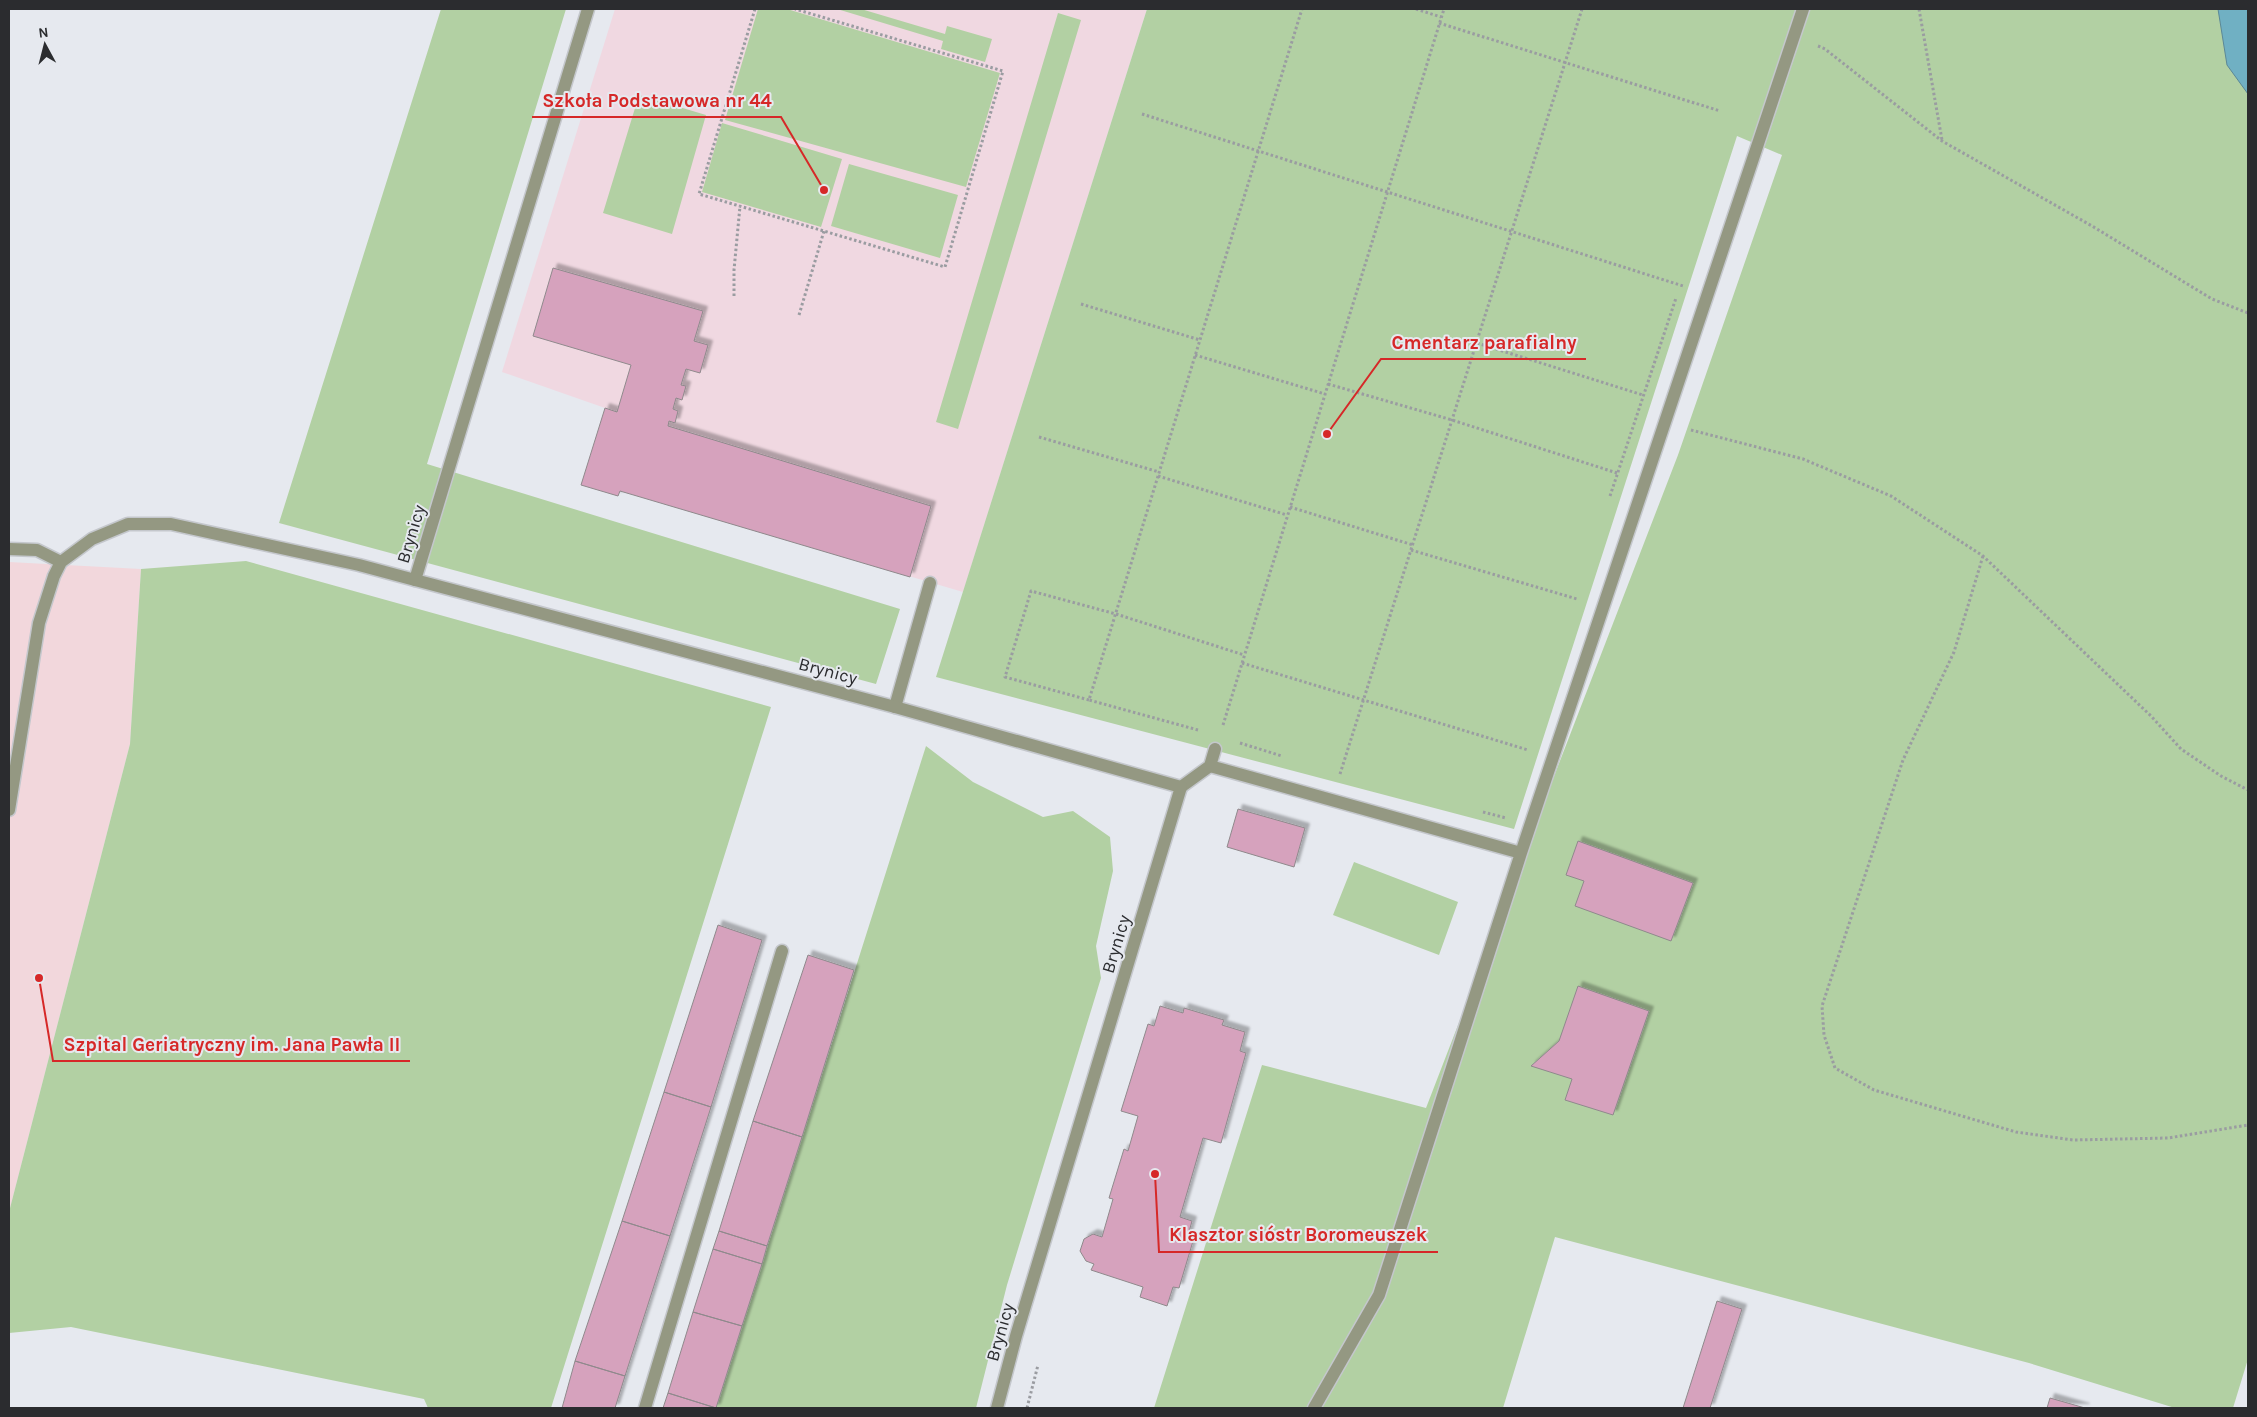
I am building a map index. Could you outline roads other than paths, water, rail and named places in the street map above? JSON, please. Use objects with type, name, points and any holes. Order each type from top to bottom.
[{"type":"street","name":"Brynicy","points":[[588,9],[415,580],[895,707],[1181,787],[1022,1318],[997,1408]]},
{"type":"street","points":[[1314,1408],[1379,1295],[1521,853],[1803,9]]},
{"type":"street","points":[[9,810],[38,623],[54,576],[61,562],[92,540],[128,524],[171,524],[360,565],[415,580]]},
{"type":"street","points":[[9,549],[37,550],[61,562]]},
{"type":"street","points":[[895,707],[930,583]]},
{"type":"street","points":[[1181,787],[1210,766],[1215,749]]},
{"type":"street","points":[[1210,766],[1521,853]]},
{"type":"street","points":[[645,1408],[782,951]]},
{"type":"water","points":[[2218,9],[2248,9],[2248,94],[2227,65]]},
{"type":"place","name":"Szkoła Podstawowa nr 44","points":[[824,190]]},
{"type":"place","name":"Cmentarz parafialny","points":[[1327,434]]},
{"type":"place","name":"Szpital Geriatryczny im. Jana Pawła II","points":[[39,978]]},
{"type":"place","name":"Klasztor sióstr Boromeuszek","points":[[1155,1174]]}]
